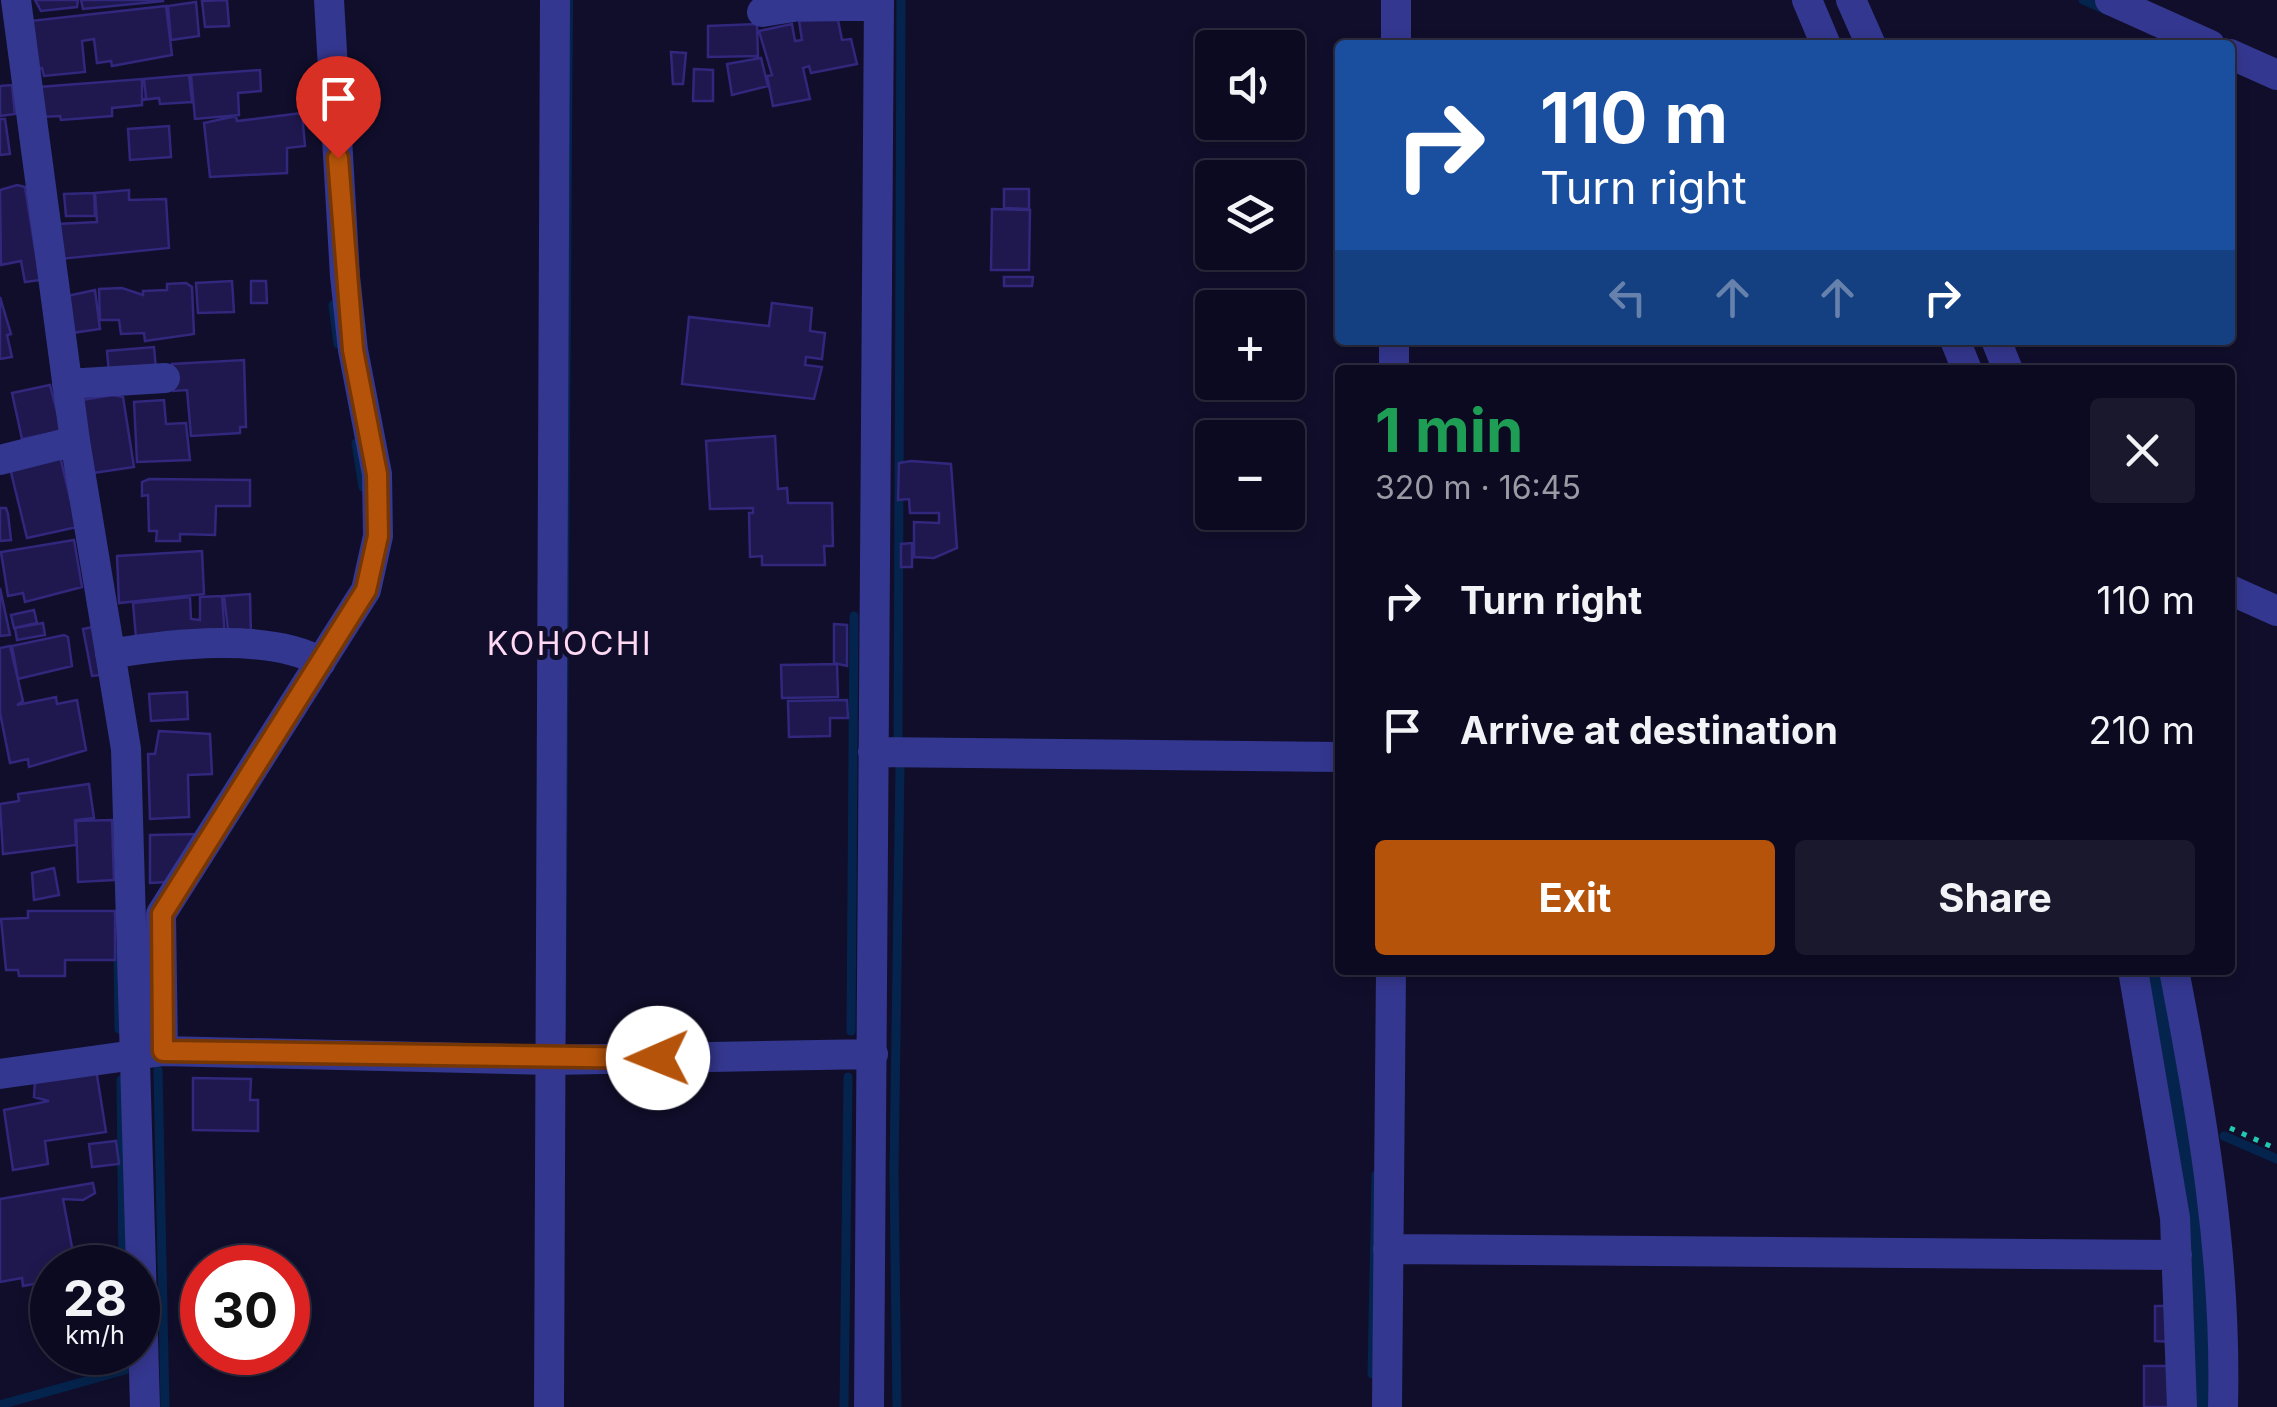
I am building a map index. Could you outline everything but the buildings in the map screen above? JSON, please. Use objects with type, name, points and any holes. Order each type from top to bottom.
[{"type":"street","points":[[16,0],[75,442],[126,749],[150,1051]]},
{"type":"street","points":[[145,1407],[150,1051],[162,914],[366,590],[378,536],[377,474],[353,350],[345,276],[329,0]]},
{"type":"street","points":[[549,1407],[555,0]]},
{"type":"street","points":[[1396,0],[1396,40]]},
{"type":"street","points":[[1808,0],[1824,40]]},
{"type":"street","points":[[1851,0],[1869,40]]},
{"type":"street","points":[[2110,0],[2199,40]]},
{"type":"street","points":[[762,12],[800,6],[879,3],[869,1407]]},
{"type":"street","points":[[2235,56],[2277,75]]},
{"type":"street","points":[[67,384],[166,378]]},
{"type":"street","points":[[0,460],[75,442]]},
{"type":"street","points":[[2235,592],[2277,611]]},
{"type":"street","points":[[110,654],[144,648],[283,646],[320,662]]},
{"type":"street","points":[[873,752],[1335,757]]},
{"type":"street","points":[[1387,1407],[1391,975]]},
{"type":"street","points":[[2134,975],[2166,1152],[2177,1255],[2182,1407]]},
{"type":"street","points":[[2175,975],[2203,1122],[2222,1303],[2223,1407]]},
{"type":"street","points":[[0,1074],[150,1051],[551,1060],[873,1054]]},
{"type":"street","points":[[1388,1249],[2177,1255]]},
{"type":"path","points":[[2203,1122],[2242,1132],[2277,1149]]},
{"type":"water","points":[[566,0],[573,0],[566,1030],[559,1029]]},
{"type":"water","points":[[2138,975],[2166,975],[2193,1107],[2217,1407],[2187,1407]]},
{"type":"waterway","points":[[898,744],[901,0]]},
{"type":"waterway","points":[[2083,0],[2108,11]]},
{"type":"waterway","points":[[333,305],[338,344]]},
{"type":"waterway","points":[[356,443],[363,487]]},
{"type":"waterway","points":[[851,1031],[854,616]]},
{"type":"waterway","points":[[897,1407],[894,1171],[900,765]]},
{"type":"waterway","points":[[118,952],[119,1029]]},
{"type":"waterway","points":[[158,1070],[165,1407]]},
{"type":"waterway","points":[[844,1407],[848,1077]]},
{"type":"waterway","points":[[121,1080],[123,1245]]},
{"type":"waterway","points":[[2224,1136],[2277,1159]]},
{"type":"waterway","points":[[1372,1374],[1376,1175]]},
{"type":"waterway","points":[[0,1405],[107,1375]]},
{"type":"district","name":"KOHOCHI","points":[[570,644]]},
{"type":"route","points":[[338,158],[353,350],[377,474],[378,536],[366,590],[162,914],[163,1051],[551,1060],[658,1058]]}]
